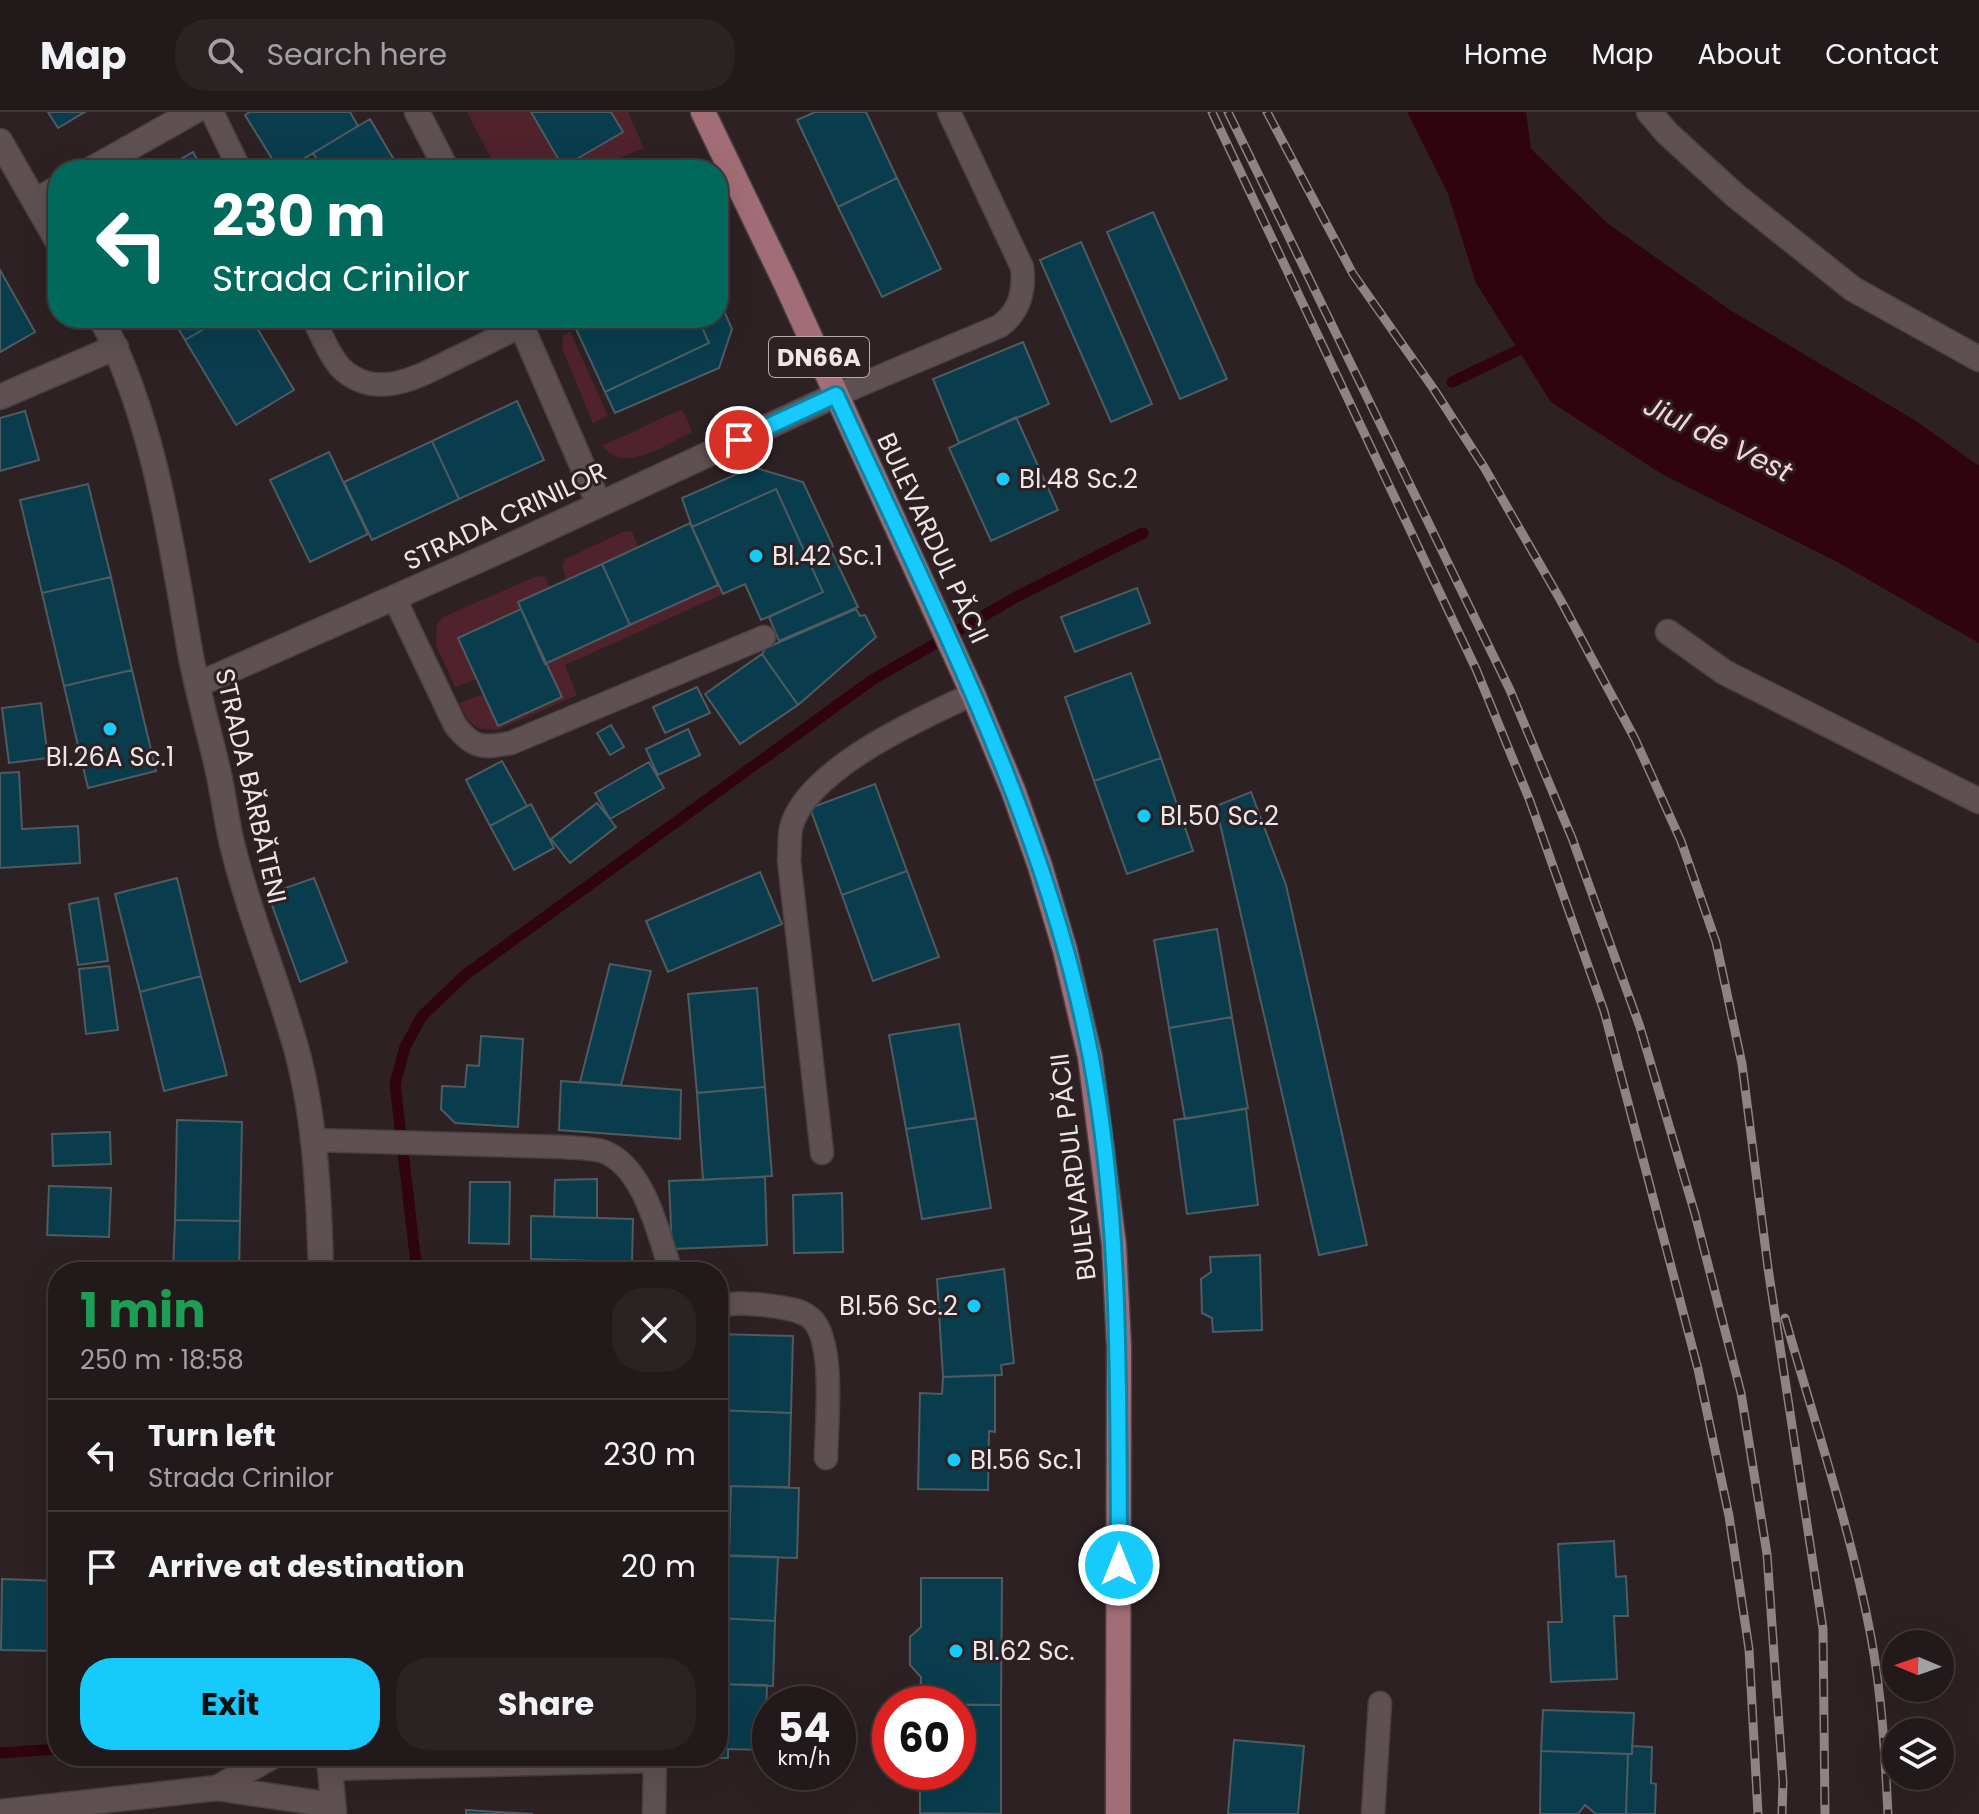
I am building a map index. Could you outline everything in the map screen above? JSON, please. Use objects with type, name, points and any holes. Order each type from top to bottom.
[{"type":"main road","name":"BULEVARDUL PĂCII","points":[[703,112],[726,160]]},
{"type":"main road","name":"BULEVARDUL PĂCII","points":[[728,164],[973,694],[1027,828],[1060,932],[1090,1057],[1114,1245],[1119,1347],[1118,1814]]},
{"type":"street","points":[[108,160],[193,112]]},
{"type":"street","points":[[417,112],[442,160]]},
{"type":"street","points":[[1649,112],[1667,133],[1736,196],[1853,289],[1979,359]]},
{"type":"street","points":[[0,141],[48,224]]},
{"type":"street","points":[[35,201],[48,194]]},
{"type":"street","name":"STRADA BĂRBĂTENI","points":[[106,328],[116,347],[152,457],[197,685],[243,881],[297,1055],[309,1107],[320,1262]]},
{"type":"street","points":[[522,328],[599,504]]},
{"type":"street","points":[[0,397],[116,347]]},
{"type":"street","name":"STRADA CRINILOR","points":[[197,685],[836,395]]},
{"type":"street","points":[[1668,632],[1724,672],[1979,801]]},
{"type":"street","points":[[217,1788],[256,1766]]},
{"type":"street","points":[[9,1812],[217,1788],[333,1810],[329,1766]]},
{"type":"lane","points":[[212,112],[235,160]]},
{"type":"lane","points":[[836,395],[1000,326],[1018,305],[1024,287],[1022,267],[949,112]]},
{"type":"lane","points":[[318,328],[341,368],[359,380],[380,385],[408,382],[508,328]]},
{"type":"lane","points":[[394,597],[455,725],[466,740],[478,746],[511,743],[764,637]]},
{"type":"lane","points":[[822,1153],[789,860],[791,828],[805,800],[849,760],[920,719],[973,694]]},
{"type":"lane","points":[[312,1140],[564,1147],[603,1151],[622,1165],[640,1186],[667,1262]]},
{"type":"lane","points":[[728,1306],[747,1303],[791,1309],[810,1317],[822,1334],[827,1356],[826,1458]]},
{"type":"lane","points":[[1373,1814],[1380,1703]]},
{"type":"lane","points":[[654,1814],[655,1766]]},
{"type":"shaded area","points":[[467,112],[531,112],[559,160],[492,160]]},
{"type":"shaded area","points":[[611,112],[628,112],[644,148],[615,160],[575,160],[622,132]]},
{"type":"shaded area","points":[[570,331],[608,416],[593,423],[562,348],[563,336]]},
{"type":"shaded area","points":[[682,409],[692,432],[658,449],[622,458],[602,446]]},
{"type":"shaded area","points":[[625,531],[632,532],[638,547],[567,580],[562,567],[565,559]]},
{"type":"shaded area","points":[[537,576],[545,577],[550,588],[518,602],[521,609],[477,679],[455,687],[436,645],[437,624],[443,617]]},
{"type":"shaded area","points":[[718,585],[723,594],[565,665],[577,695],[497,730],[477,728],[467,719],[459,703],[483,694],[498,725],[545,664]]},
{"type":"water","name":"Jiul de Vest","points":[[1407,112],[1526,112],[1531,149],[1607,223],[1730,310],[1916,421],[1979,466],[1979,643],[1841,564],[1662,474],[1551,402],[1476,283],[1448,194]]},
{"type":"building","points":[[48,112],[85,112],[58,128]]},
{"type":"building","points":[[250,112],[350,112],[358,126],[302,160],[273,160],[245,115]]},
{"type":"building","points":[[531,112],[611,112],[623,132],[575,160],[559,160]]},
{"type":"building","points":[[815,112],[866,112],[897,178],[838,207],[797,120]]},
{"type":"building","points":[[370,119],[394,160],[317,160],[313,153]]},
{"type":"building","points":[[193,152],[197,160],[179,160]]},
{"type":"building","points":[[897,178],[941,269],[882,297],[838,207]]},
{"type":"building","points":[[1153,212],[1227,379],[1180,399],[1107,232]]},
{"type":"building","points":[[1081,242],[1152,404],[1111,422],[1040,260]]},
{"type":"building","points":[[0,270],[35,332],[0,352]]},
{"type":"building","points":[[728,320],[732,329],[719,368],[615,413],[605,392],[709,343],[702,328],[728,328]]},
{"type":"building","points":[[178,328],[206,328],[185,340]]},
{"type":"building","points":[[206,328],[257,328],[294,390],[236,425],[185,340]]},
{"type":"building","points":[[702,328],[709,343],[605,392],[576,329]]},
{"type":"building","points":[[1023,342],[1049,404],[959,443],[933,379]]},
{"type":"building","points":[[517,401],[544,460],[459,499],[432,441]]},
{"type":"building","points":[[25,411],[39,460],[0,471],[0,418]]},
{"type":"building","name":"Bl.48 Sc.2","points":[[1016,417],[1058,510],[991,541],[949,448]]},
{"type":"building","points":[[432,441],[459,499],[372,540],[344,482]]},
{"type":"building","points":[[329,452],[368,534],[310,562],[270,480]]},
{"type":"building","points":[[753,467],[803,482],[858,607],[779,641],[769,617],[823,592],[776,489],[692,527],[682,498]]},
{"type":"building","points":[[88,484],[111,577],[42,593],[20,500]]},
{"type":"building","name":"Bl.42 Sc.1","points":[[776,489],[823,592],[761,620],[745,584],[723,594],[692,527]]},
{"type":"building","points":[[690,523],[718,585],[630,625],[602,564]]},
{"type":"building","points":[[602,564],[630,625],[545,664],[518,602]]},
{"type":"building","points":[[111,577],[132,670],[64,686],[42,593]]},
{"type":"building","points":[[1137,588],[1150,623],[1075,652],[1061,617]]},
{"type":"building","points":[[521,609],[562,697],[498,726],[458,638]]},
{"type":"building","points":[[856,609],[860,616],[865,615],[876,637],[798,705],[762,654],[766,648]]},
{"type":"building","points":[[762,654],[798,705],[740,744],[705,694]]},
{"type":"building","name":"Bl.26A Sc.1","points":[[132,670],[156,771],[88,788],[64,686]]},
{"type":"building","points":[[1131,673],[1161,758],[1094,781],[1065,697]]},
{"type":"building","points":[[697,687],[710,713],[665,733],[653,707]]},
{"type":"building","points":[[41,703],[48,758],[9,763],[2,708]]},
{"type":"building","points":[[611,725],[624,747],[610,755],[597,733]]},
{"type":"building","points":[[688,729],[700,755],[658,775],[646,749]]},
{"type":"building","name":"Bl.50 Sc.2","points":[[1161,758],[1193,851],[1127,874],[1094,781]]},
{"type":"building","points":[[502,761],[527,806],[490,826],[466,780]]},
{"type":"building","points":[[649,762],[664,788],[610,819],[595,793]]},
{"type":"building","points":[[19,772],[22,829],[78,826],[80,863],[0,868],[0,773]]},
{"type":"building","points":[[875,784],[907,871],[842,895],[810,808]]},
{"type":"building","points":[[1251,792],[1286,885],[1367,1245],[1319,1255],[1216,806]]},
{"type":"building","points":[[597,803],[616,827],[570,863],[551,839]]},
{"type":"building","points":[[531,804],[554,848],[514,870],[490,826]]},
{"type":"building","points":[[907,871],[939,957],[873,981],[842,895]]},
{"type":"building","points":[[760,872],[782,924],[668,972],[646,921]]},
{"type":"building","points":[[177,878],[201,976],[140,992],[115,894]]},
{"type":"building","points":[[314,878],[347,962],[300,982],[268,894]]},
{"type":"building","points":[[98,898],[108,961],[78,965],[69,904]]},
{"type":"building","points":[[1217,929],[1232,1017],[1169,1028],[1154,940]]},
{"type":"building","points":[[610,964],[651,971],[621,1085],[580,1082]]},
{"type":"building","points":[[109,966],[118,1030],[86,1034],[79,969]]},
{"type":"building","points":[[201,976],[227,1075],[164,1091],[140,992]]},
{"type":"building","points":[[757,988],[765,1087],[697,1093],[688,994]]},
{"type":"building","points":[[1232,1017],[1248,1108],[1185,1119],[1169,1028]]},
{"type":"building","points":[[959,1024],[976,1118],[906,1129],[889,1035]]},
{"type":"building","points":[[481,1036],[523,1039],[518,1127],[455,1123],[441,1109],[442,1086],[465,1087],[467,1065],[479,1066]]},
{"type":"building","points":[[561,1081],[681,1090],[680,1139],[559,1130]]},
{"type":"building","points":[[765,1087],[772,1176],[703,1180],[697,1093]]},
{"type":"building","points":[[1246,1109],[1258,1205],[1187,1214],[1174,1120]]},
{"type":"building","points":[[976,1118],[991,1208],[922,1219],[906,1129]]},
{"type":"building","points":[[177,1120],[242,1122],[240,1221],[175,1220]]},
{"type":"building","points":[[110,1132],[111,1164],[53,1166],[52,1134]]},
{"type":"building","points":[[765,1177],[767,1245],[672,1249],[669,1181]]},
{"type":"building","points":[[597,1179],[597,1218],[554,1217],[555,1180]]},
{"type":"building","points":[[470,1182],[510,1182],[509,1244],[469,1243]]},
{"type":"building","points":[[49,1186],[111,1188],[109,1237],[47,1235]]},
{"type":"building","points":[[842,1193],[843,1252],[794,1253],[793,1195]]},
{"type":"building","points":[[531,1216],[633,1219],[632,1262],[531,1259]]},
{"type":"building","points":[[175,1220],[240,1221],[239,1262],[173,1262]]},
{"type":"building","points":[[1260,1255],[1262,1330],[1213,1332],[1212,1318],[1202,1313],[1201,1279],[1211,1272],[1210,1257]]},
{"type":"building","name":"Bl.56 Sc.2","points":[[1004,1269],[1014,1363],[1001,1365],[1002,1375],[943,1377],[937,1279]]},
{"type":"building","points":[[728,1334],[793,1336],[791,1413],[728,1410]]},
{"type":"building","name":"Bl.56 Sc.1","points":[[995,1375],[995,1432],[989,1431],[988,1490],[918,1489],[920,1393],[942,1394],[943,1377]]},
{"type":"building","points":[[728,1410],[791,1413],[789,1487],[728,1486]]},
{"type":"building","points":[[731,1486],[799,1488],[797,1558],[729,1556]]},
{"type":"building","points":[[1614,1541],[1616,1577],[1626,1576],[1628,1616],[1614,1616],[1617,1679],[1551,1682],[1548,1622],[1562,1622],[1558,1544]]},
{"type":"building","points":[[728,1555],[778,1557],[775,1621],[728,1619]]},
{"type":"building","name":"Bl.62 Sc.","points":[[921,1578],[1002,1578],[1001,1705],[976,1705],[976,1686],[921,1686],[921,1677],[910,1665],[910,1637],[921,1627]]},
{"type":"building","points":[[2,1579],[48,1581],[48,1651],[1,1650]]},
{"type":"building","points":[[728,1619],[775,1621],[773,1686],[728,1684]]},
{"type":"building","points":[[728,1684],[767,1685],[752,1686],[752,1750],[728,1749]]},
{"type":"building","name":"Bl.62 Sc.","points":[[976,1705],[1001,1705],[1001,1814],[920,1813],[920,1790],[976,1790]]},
{"type":"building","points":[[1543,1710],[1634,1713],[1632,1754],[1541,1751]]},
{"type":"building","points":[[1234,1740],[1304,1746],[1298,1814],[1228,1814]]},
{"type":"building","points":[[1632,1746],[1652,1747],[1651,1783],[1656,1784],[1655,1814],[1626,1814],[1628,1754],[1632,1754]]},
{"type":"building","points":[[1541,1751],[1628,1754],[1626,1814],[1596,1814],[1585,1805],[1578,1814],[1540,1814]]},
{"type":"building","points":[[466,1810],[533,1814],[466,1814]]},
{"type":"waterway","points":[[1452,382],[1531,344]]},
{"type":"waterway","points":[[416,1262],[395,1084],[405,1047],[422,1016],[465,975],[872,680],[1016,597],[1143,533]]},
{"type":"waterway","points":[[0,1753],[48,1750]]},
{"type":"railway","points":[[1212,112],[1476,669],[1530,801],[1604,1011],[1698,1369],[1729,1516],[1749,1649],[1758,1814]]},
{"type":"railway","points":[[1228,112],[1510,690],[1572,838],[1640,1027],[1695,1214],[1741,1393],[1767,1554],[1783,1782],[1782,1814]]},
{"type":"railway","points":[[1267,112],[1353,274],[1484,467],[1561,601],[1635,739],[1681,841],[1716,942],[1742,1064],[1768,1268],[1823,1629],[1825,1814]]},
{"type":"railway","points":[[1785,1318],[1863,1597],[1878,1681],[1888,1814]]},
{"type":"place","name":"Bl.48 Sc.2","points":[[1003,479]]},
{"type":"place","name":"Bl.42 Sc.1","points":[[756,556]]},
{"type":"place","name":"Bl.26A Sc.1","points":[[110,729]]},
{"type":"place","name":"Bl.50 Sc.2","points":[[1144,816]]},
{"type":"place","name":"Bl.56 Sc.2","points":[[974,1306]]},
{"type":"place","name":"Bl.56 Sc.1","points":[[954,1460]]},
{"type":"place","name":"Bl.62 Sc.","points":[[956,1651]]},
{"type":"route","points":[[739,440],[836,395],[973,694],[1013,790],[1040,866],[1065,950],[1090,1057],[1103,1147],[1114,1245],[1119,1347],[1119,1565]]}]
